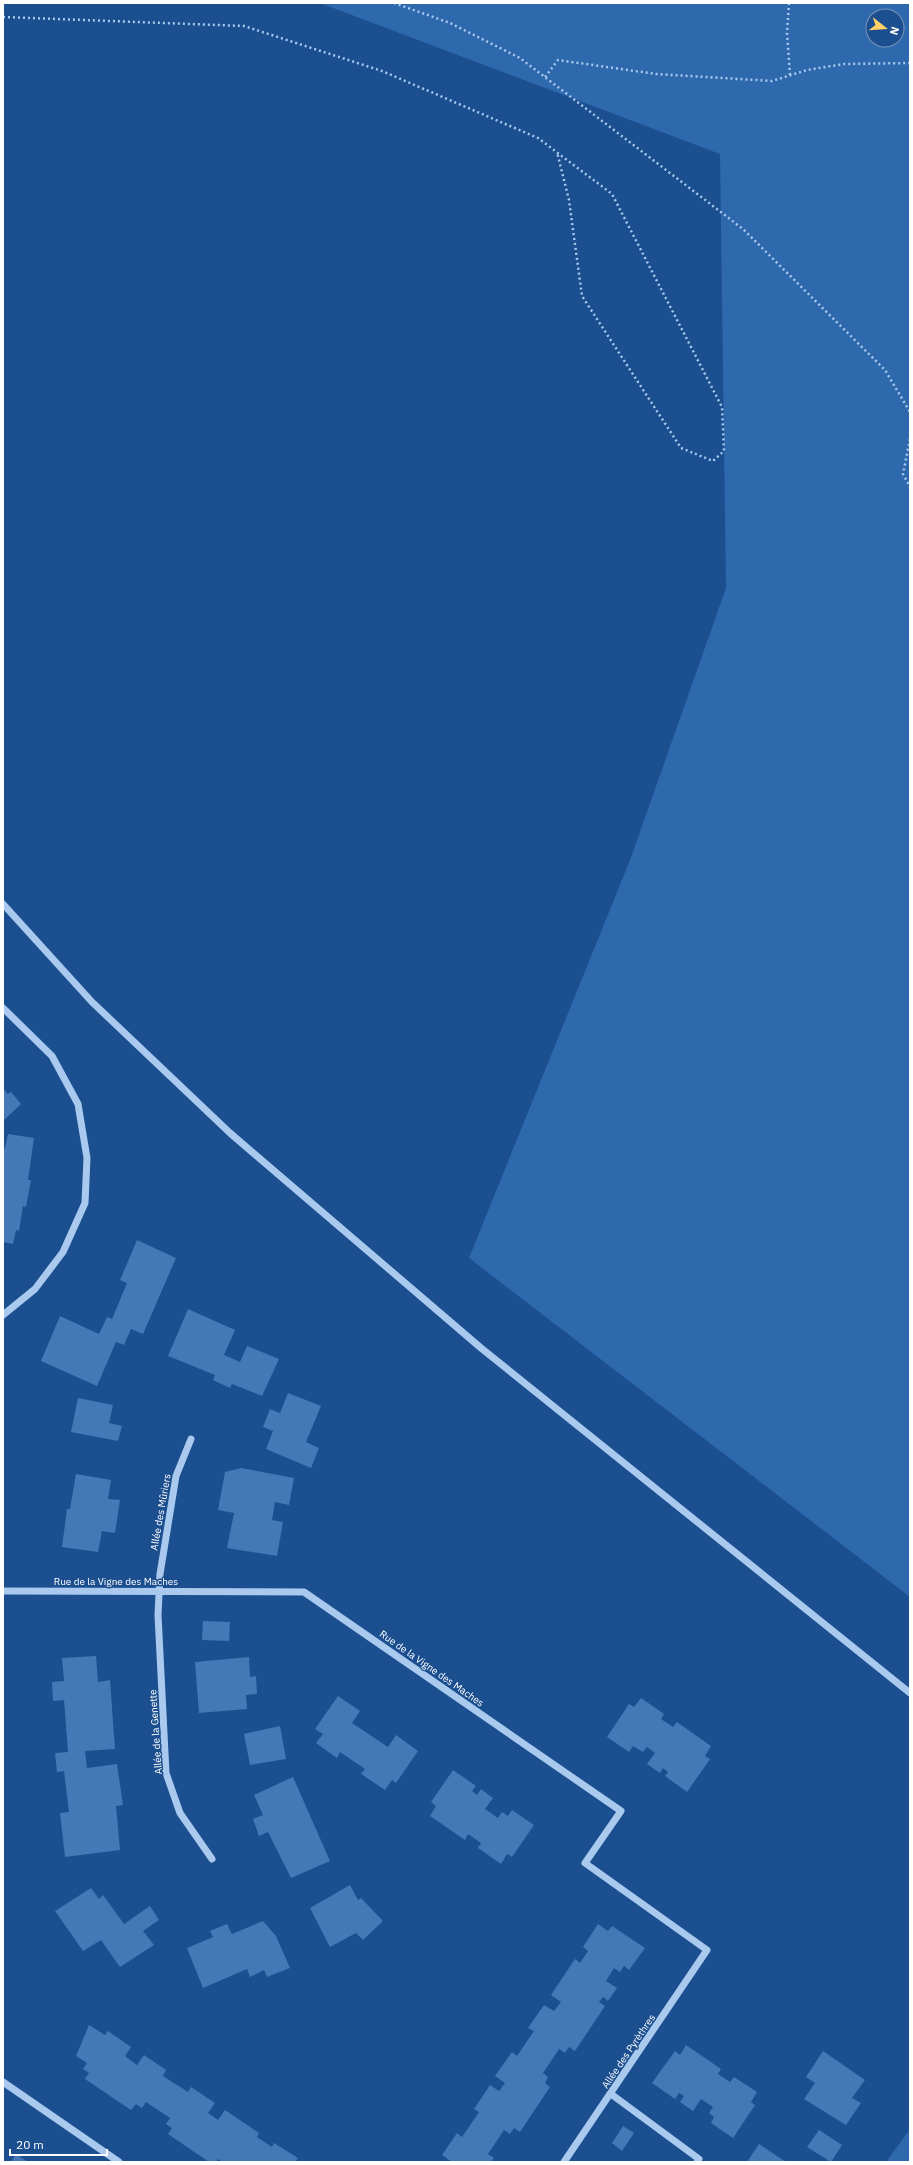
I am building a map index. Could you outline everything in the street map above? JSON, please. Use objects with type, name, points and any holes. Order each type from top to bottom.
[{"type":"street","points":[[3,904],[92,1002],[230,1133],[481,1348],[910,1693]]},
{"type":"street","points":[[3,1008],[52,1056],[78,1104],[87,1158],[84,1203],[63,1252],[35,1289],[3,1315]]},
{"type":"street","name":"Allée des Mûriers","points":[[158,1591],[176,1476],[191,1439]]},
{"type":"street","name":"Rue de la Vigne des Maches","points":[[3,1591],[304,1592],[621,1811],[585,1862],[707,1950]]},
{"type":"street","name":"Allée de la Genette","points":[[158,1591],[166,1773],[180,1813],[212,1859]]},
{"type":"street","name":"Allée des Pyrèthres","points":[[564,2162],[707,1950]]},
{"type":"street","points":[[3,2082],[119,2162]]},
{"type":"street","points":[[610,2094],[699,2159],[697,2162]]},
{"type":"path","points":[[394,3],[450,23],[520,58],[743,229],[885,370],[910,412]]},
{"type":"path","points":[[789,3],[788,33],[790,75]]},
{"type":"path","points":[[3,17],[244,26],[382,71],[538,138],[557,152],[612,194],[722,407],[724,451],[713,461],[681,448],[582,296],[569,200],[557,152]]},
{"type":"path","points":[[545,77],[558,60],[656,74],[772,81],[807,70],[844,64],[910,63]]},
{"type":"path","points":[[910,439],[903,474],[910,487]]},
{"type":"shaded area","points":[[320,3],[910,3],[910,1597],[469,1258],[630,860],[726,588],[720,154]]},
{"type":"shaded area","points":[[910,2129],[910,2162],[886,2162]]},
{"type":"building","points":[[3,1088],[8,1094],[11,1092],[21,1104],[3,1121]]},
{"type":"building","points":[[8,1134],[34,1138],[28,1180],[31,1180],[26,1207],[23,1206],[19,1231],[16,1230],[13,1244],[3,1242],[3,1148],[5,1148]]},
{"type":"building","points":[[137,1240],[176,1258],[143,1334],[131,1329],[124,1345],[116,1342],[97,1386],[41,1361],[60,1316],[99,1334],[107,1317],[112,1319],[127,1283],[120,1280]]},
{"type":"building","points":[[188,1309],[235,1330],[224,1355],[240,1362],[247,1346],[279,1359],[262,1396],[232,1384],[230,1388],[213,1380],[215,1375],[168,1356]]},
{"type":"building","points":[[288,1393],[321,1406],[306,1442],[319,1448],[311,1468],[266,1449],[273,1431],[263,1427],[270,1409],[280,1413]]},
{"type":"building","points":[[78,1398],[113,1405],[109,1423],[122,1426],[118,1441],[71,1432]]},
{"type":"building","points":[[241,1468],[294,1478],[289,1505],[275,1502],[272,1520],[283,1522],[277,1556],[227,1548],[234,1513],[218,1510],[225,1472]]},
{"type":"building","points":[[76,1474],[111,1480],[108,1499],[120,1500],[115,1533],[102,1531],[98,1552],[62,1547],[67,1509],[70,1509]]},
{"type":"building","points":[[203,1621],[230,1622],[229,1641],[202,1640]]},
{"type":"building","points":[[96,1656],[98,1682],[110,1680],[115,1749],[85,1751],[87,1768],[117,1764],[123,1805],[116,1806],[120,1850],[65,1857],[60,1813],[69,1812],[64,1771],[57,1772],[55,1753],[68,1752],[64,1700],[53,1701],[52,1682],[64,1681],[62,1658]]},
{"type":"building","points":[[249,1657],[250,1677],[256,1676],[257,1694],[246,1695],[247,1709],[199,1713],[195,1662]]},
{"type":"building","points":[[338,1696],[360,1711],[352,1723],[388,1747],[396,1735],[418,1751],[396,1783],[392,1780],[385,1790],[361,1774],[365,1769],[340,1752],[337,1758],[316,1743],[323,1734],[315,1729]]},
{"type":"building","points":[[641,1698],[664,1714],[661,1719],[673,1727],[677,1722],[711,1746],[705,1756],[710,1759],[687,1792],[665,1776],[668,1772],[663,1768],[660,1773],[647,1764],[655,1753],[647,1747],[643,1752],[633,1746],[629,1752],[607,1737],[629,1704],[634,1707]]},
{"type":"building","points":[[280,1726],[286,1759],[250,1765],[244,1734]]},
{"type":"building","points":[[453,1770],[476,1786],[472,1791],[477,1795],[481,1789],[493,1798],[485,1809],[498,1818],[502,1812],[508,1816],[512,1810],[534,1825],[512,1857],[507,1854],[501,1864],[478,1848],[481,1843],[468,1834],[465,1840],[430,1816],[436,1806],[431,1802]]},
{"type":"building","points":[[293,1777],[330,1861],[291,1878],[268,1832],[259,1836],[253,1819],[263,1815],[254,1795]]},
{"type":"building","points":[[350,1885],[358,1900],[361,1898],[383,1921],[363,1940],[356,1933],[330,1947],[310,1908]]},
{"type":"building","points":[[91,1888],[99,1899],[103,1895],[124,1924],[150,1906],[159,1920],[143,1931],[154,1945],[120,1967],[101,1940],[83,1951],[55,1911]]},
{"type":"building","points":[[263,1921],[276,1936],[290,1968],[267,1977],[264,1970],[250,1977],[247,1969],[203,1988],[187,1948],[213,1937],[210,1931],[227,1924],[232,1934]]},
{"type":"building","points":[[598,1924],[608,1931],[612,1926],[645,1948],[629,1970],[624,1966],[620,1972],[614,1968],[606,1981],[617,1988],[608,2001],[603,1997],[599,2002],[605,2006],[575,2051],[569,2047],[565,2053],[559,2049],[543,2073],[548,2077],[545,2083],[550,2087],[520,2132],[514,2128],[510,2134],[504,2130],[488,2154],[494,2158],[491,2162],[452,2162],[442,2155],[457,2133],[462,2137],[479,2112],[474,2109],[490,2085],[499,2091],[505,2083],[495,2076],[512,2052],[517,2056],[534,2031],[528,2028],[544,2005],[554,2011],[561,2002],[551,1995],[575,1959],[580,1963],[588,1951],[583,1947]]},
{"type":"building","points":[[89,2025],[105,2035],[108,2031],[131,2047],[125,2056],[137,2065],[144,2055],[166,2070],[163,2076],[188,2092],[191,2087],[215,2103],[208,2113],[218,2120],[225,2110],[259,2133],[257,2137],[272,2147],[274,2143],[298,2158],[295,2162],[222,2162],[218,2159],[216,2162],[209,2162],[168,2134],[172,2128],[166,2124],[170,2118],[146,2102],[142,2108],[136,2104],[131,2110],[85,2079],[89,2073],[83,2069],[87,2063],[76,2056]]},
{"type":"building","points":[[686,2045],[721,2069],[718,2074],[730,2082],[734,2077],[757,2092],[751,2102],[755,2105],[733,2138],[711,2123],[714,2117],[709,2113],[713,2107],[701,2099],[693,2111],[680,2102],[684,2096],[679,2093],[675,2099],[652,2083],[675,2051],[680,2055]]},
{"type":"building","points":[[823,2051],[865,2080],[852,2098],[861,2103],[846,2125],[804,2099],[815,2083],[806,2077]]},
{"type":"building","points":[[623,2126],[634,2133],[622,2151],[612,2143]]},
{"type":"building","points":[[819,2130],[842,2145],[831,2162],[807,2147]]},
{"type":"building","points":[[759,2144],[786,2162],[747,2162]]},
{"type":"building","points":[[16,2154],[28,2162],[11,2162]]}]
